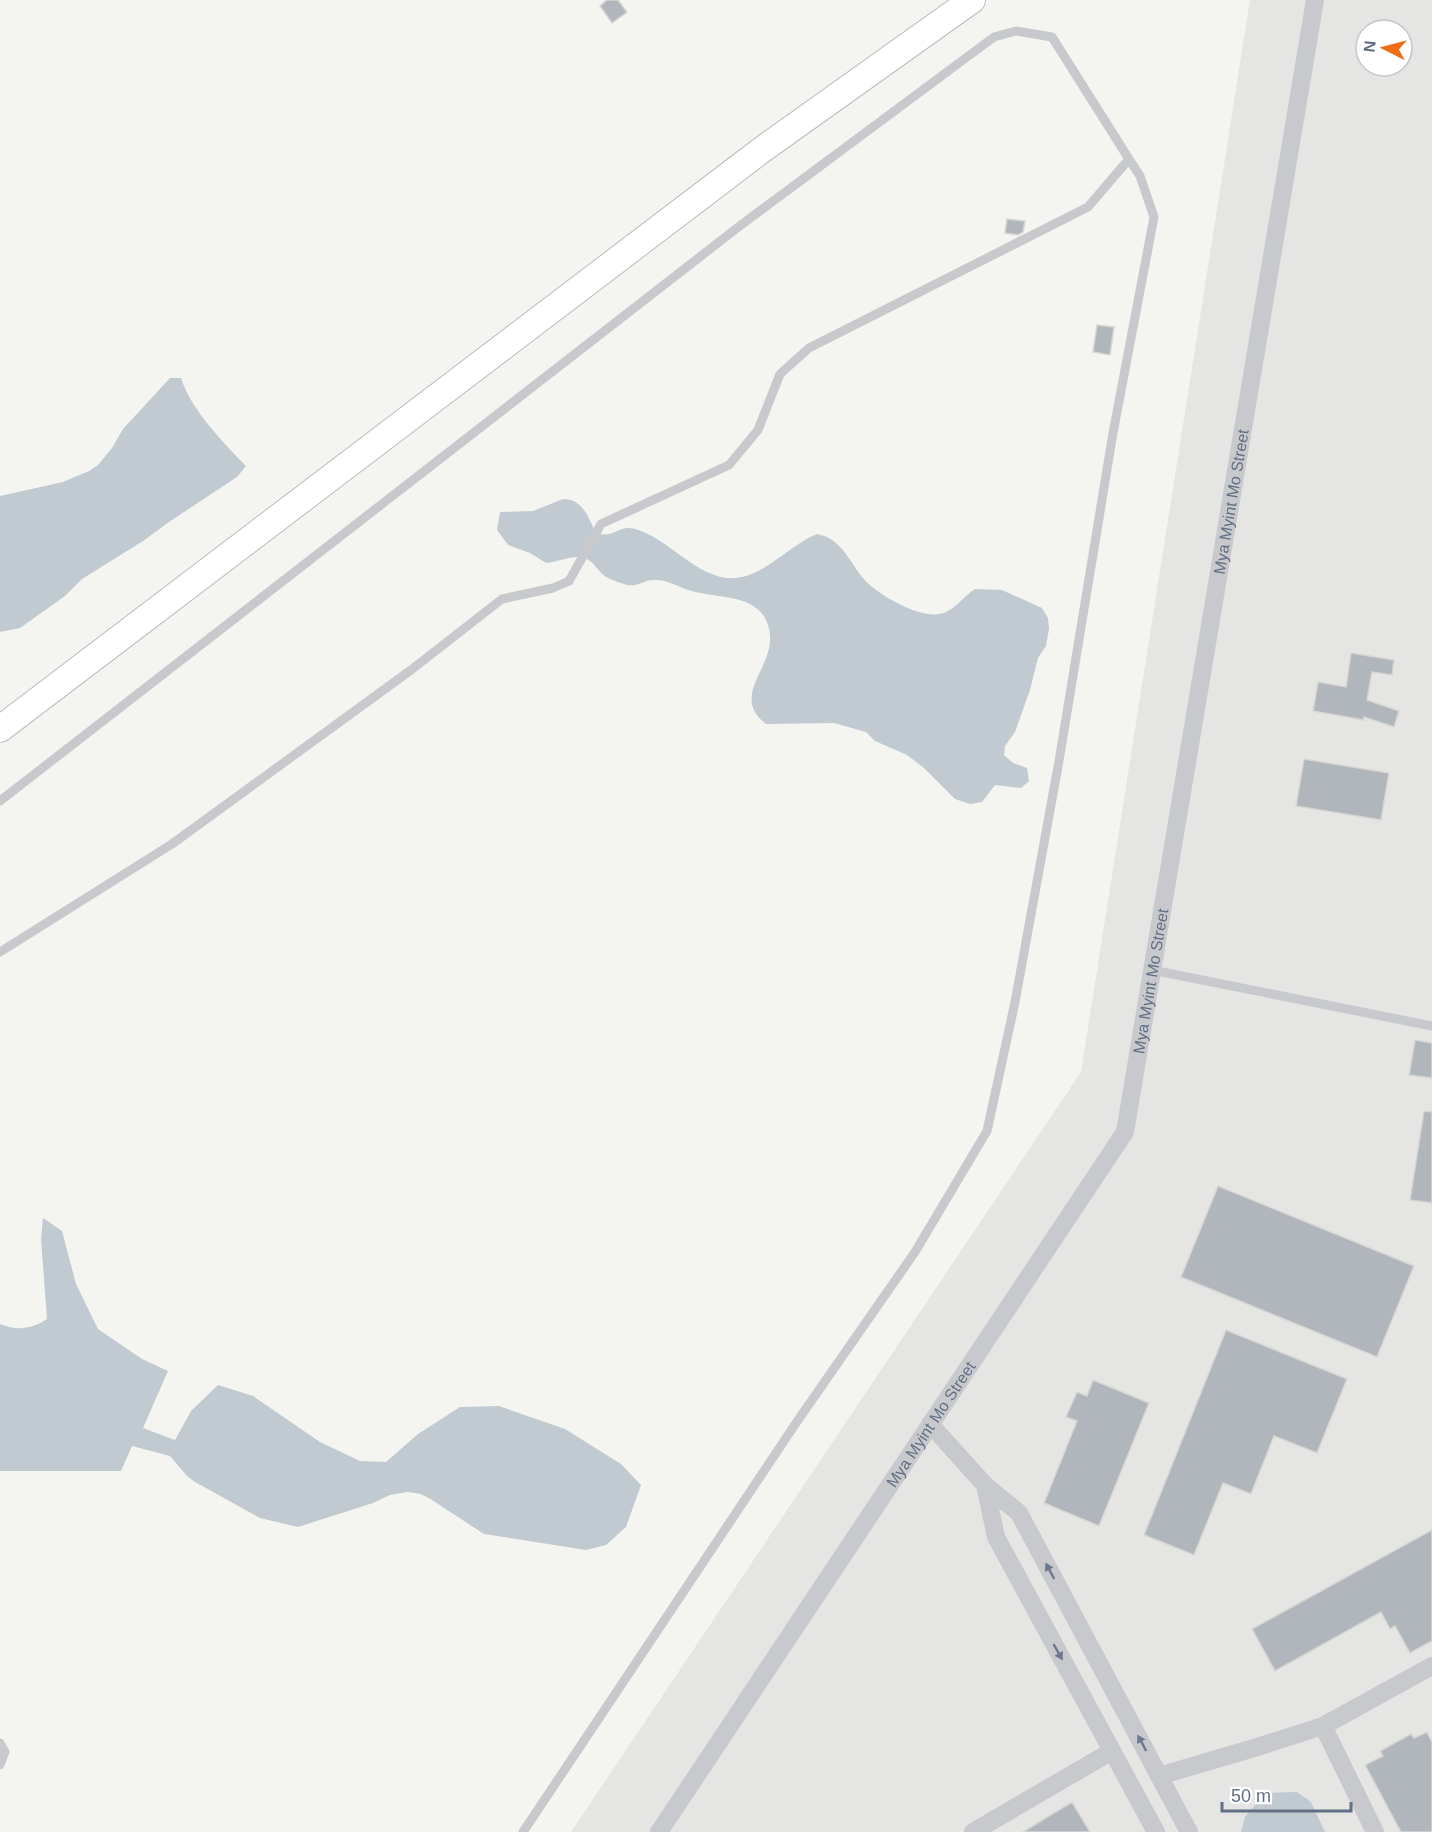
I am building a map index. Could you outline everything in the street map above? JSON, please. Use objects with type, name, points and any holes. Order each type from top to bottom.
[{"type":"main road","points":[[0,729],[763,149],[972,0]]},
{"type":"street","name":"Mya Myint Mo Street","points":[[659,1832],[1125,1132],[1315,0]]},
{"type":"street","points":[[930,1424],[985,1485],[1019,1513],[1189,1832]]},
{"type":"street","points":[[985,1485],[996,1537],[1156,1832]]},
{"type":"street","points":[[1159,1776],[1323,1726],[1432,1666]]},
{"type":"street","points":[[1323,1726],[1375,1832]]},
{"type":"street","points":[[973,1832],[1112,1751]]},
{"type":"lane","points":[[0,801],[728,236],[993,37],[1016,31],[1052,37],[1140,176],[1154,217],[1113,433],[1022,968],[987,1131],[915,1251],[796,1423],[523,1832]]},
{"type":"lane","points":[[0,952],[172,844],[402,676],[502,599],[553,588],[569,581],[601,524],[729,465],[758,430],[780,374],[809,348],[1088,207],[1129,159]]},
{"type":"lane","points":[[1152,970],[1432,1026]]},
{"type":"lane","points":[[0,1743],[5,1752],[0,1765]]},
{"type":"shaded area","points":[[1250,0],[1432,0],[1432,1832],[571,1832],[1081,1072]]},
{"type":"shaded area","points":[[170,378],[181,378],[200,414],[246,466],[237,477],[82,579],[65,596],[20,628],[0,632],[0,496],[63,482],[98,465],[112,448],[123,429]]},
{"type":"shaded area","points":[[563,499],[580,506],[596,533],[608,534],[629,528],[649,534],[716,576],[730,578],[746,576],[817,534],[825,536],[838,545],[863,578],[878,592],[902,605],[926,614],[946,612],[975,589],[1002,590],[1042,608],[1048,618],[1046,646],[1038,658],[1030,690],[1015,732],[1005,746],[1004,755],[1013,763],[1027,768],[1029,781],[1021,788],[995,785],[982,802],[970,804],[955,799],[924,768],[907,755],[875,741],[866,732],[834,723],[766,724],[755,712],[752,700],[753,688],[769,650],[770,636],[766,620],[753,605],[733,598],[692,591],[658,580],[627,585],[606,577],[587,559],[573,557],[546,563],[530,553],[508,545],[497,530],[500,512],[533,511]]},
{"type":"shaded area","points":[[43,1218],[62,1231],[76,1284],[98,1329],[142,1359],[168,1371],[143,1428],[175,1440],[191,1411],[218,1385],[253,1396],[320,1442],[360,1461],[386,1462],[418,1434],[460,1407],[499,1406],[565,1429],[621,1464],[641,1485],[626,1527],[606,1545],[586,1550],[484,1534],[421,1494],[407,1492],[390,1495],[373,1503],[298,1527],[260,1518],[195,1482],[170,1456],[132,1446],[121,1471],[0,1471],[0,1324],[12,1328],[24,1328],[47,1319],[41,1239]]},
{"type":"shaded area","points":[[1297,1792],[1311,1802],[1325,1832],[1241,1832],[1245,1817],[1265,1793]]},
{"type":"building","points":[[607,0],[618,0],[627,12],[612,23],[600,6]]},
{"type":"building","points":[[1007,219],[1025,221],[1023,232],[1018,235],[1005,233]]},
{"type":"building","points":[[1097,325],[1114,327],[1110,355],[1093,352]]},
{"type":"building","points":[[1351,653],[1394,660],[1392,675],[1372,672],[1367,700],[1399,711],[1394,727],[1364,717],[1364,720],[1313,711],[1318,682],[1346,687]]},
{"type":"building","points":[[1304,759],[1389,773],[1381,820],[1296,806]]},
{"type":"building","points":[[1415,1040],[1432,1043],[1432,1078],[1409,1075]]},
{"type":"building","points":[[1424,1111],[1432,1112],[1432,1203],[1410,1200]]},
{"type":"building","points":[[1218,1186],[1414,1266],[1377,1357],[1181,1277]]},
{"type":"building","points":[[1226,1330],[1347,1379],[1317,1453],[1274,1436],[1251,1494],[1223,1483],[1194,1555],[1144,1535]]},
{"type":"building","points":[[1093,1380],[1149,1403],[1099,1526],[1044,1503],[1077,1421],[1066,1417],[1077,1392],[1087,1396]]},
{"type":"building","points":[[1432,1530],[1432,1641],[1410,1653],[1395,1626],[1390,1629],[1381,1612],[1275,1671],[1252,1629]]},
{"type":"building","points":[[1427,1732],[1432,1742],[1432,1832],[1401,1832],[1365,1765],[1383,1756],[1380,1751],[1411,1734],[1414,1738]]},
{"type":"building","points":[[1072,1802],[1090,1832],[1023,1832]]}]
